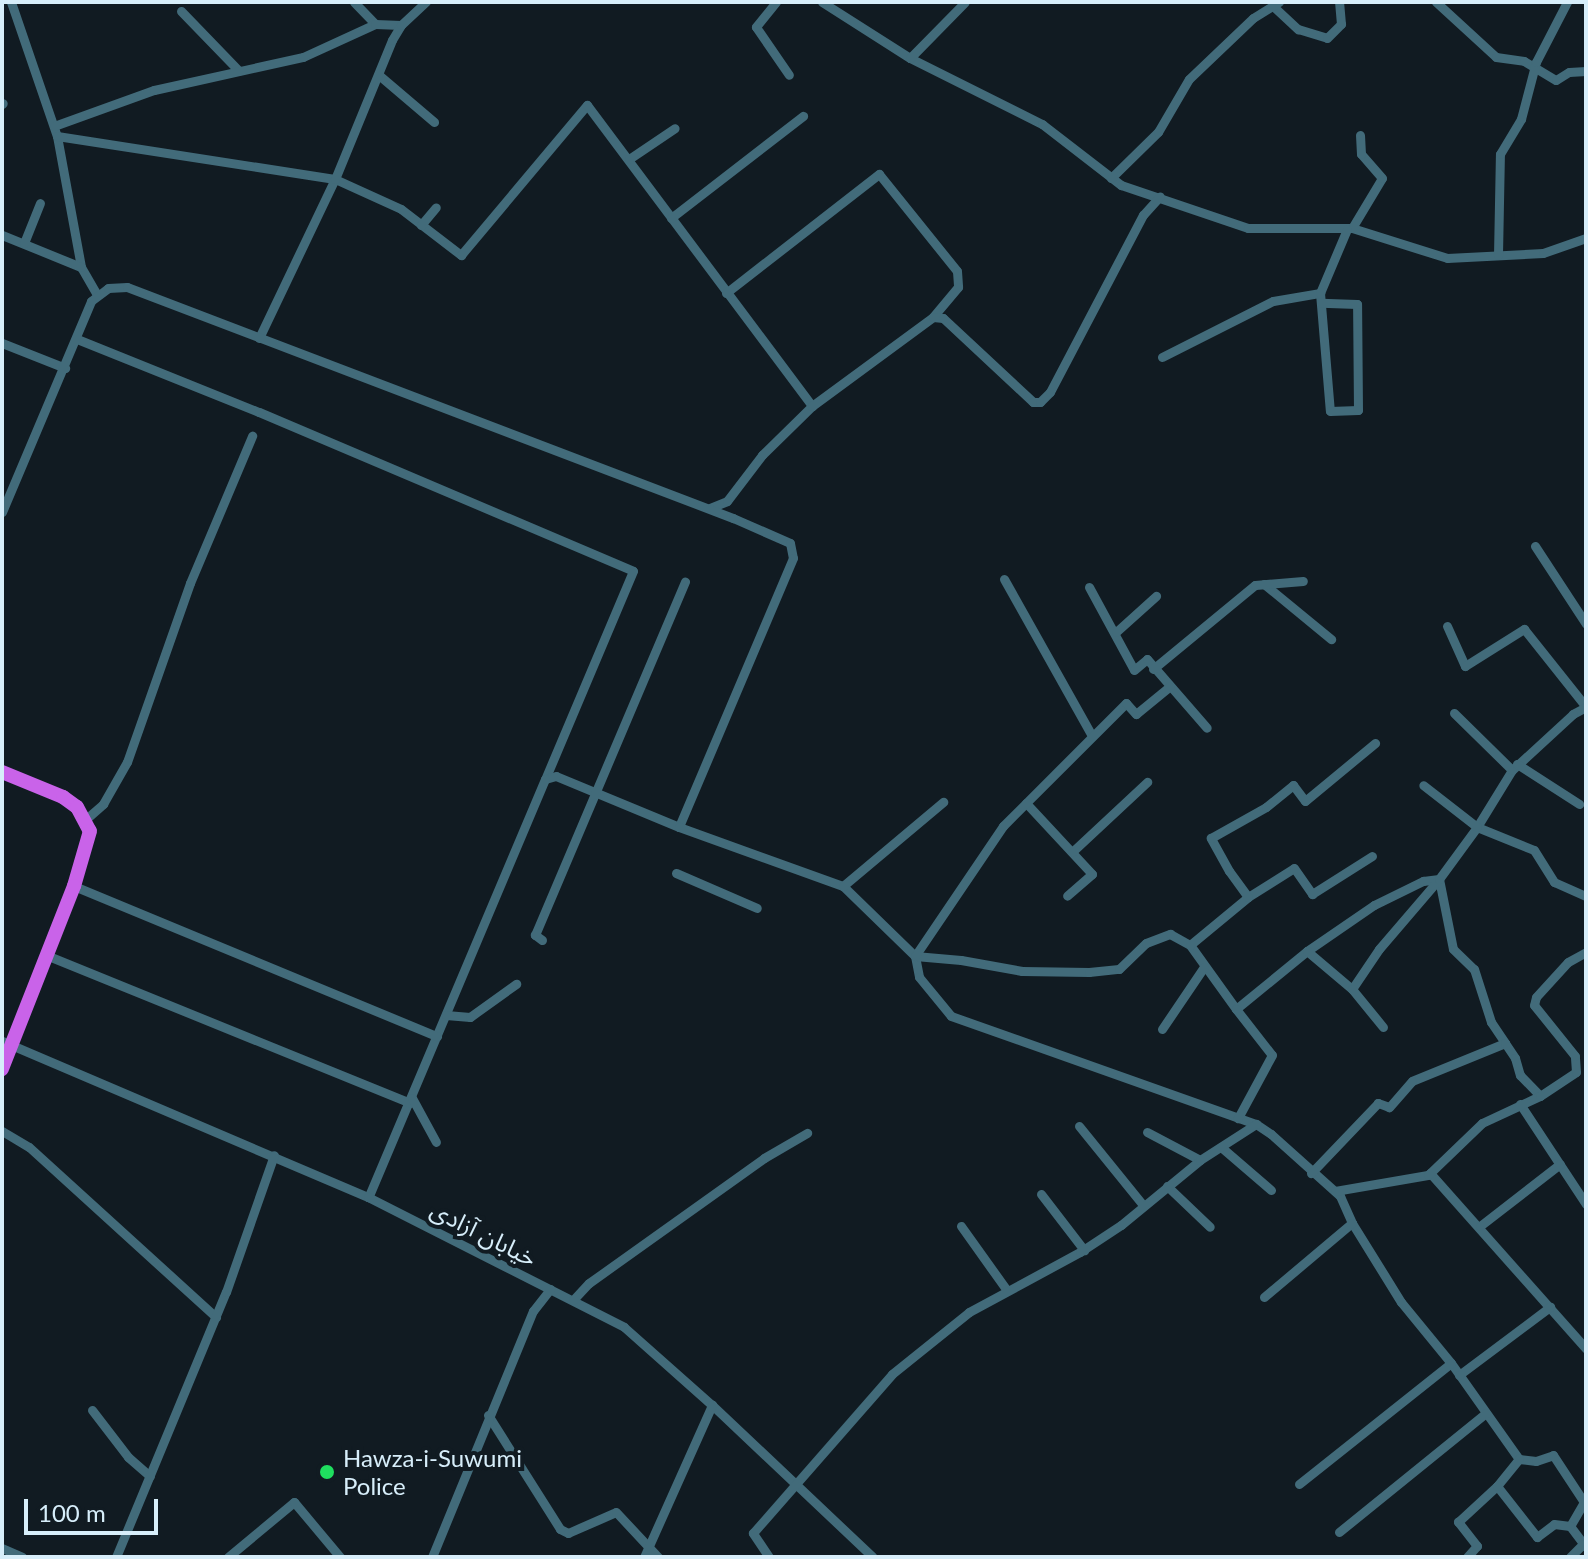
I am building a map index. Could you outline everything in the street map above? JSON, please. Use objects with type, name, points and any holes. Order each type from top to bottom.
[{"type":"highway","points":[[2,772],[63,797],[77,807],[90,831],[74,886],[7,1043],[2,1069]]},
{"type":"street","points":[[11,2],[56,131],[81,267],[97,295]]},
{"type":"street","points":[[354,2],[375,24]]},
{"type":"street","points":[[259,338],[335,179],[401,25],[426,2]]},
{"type":"street","points":[[776,2],[756,27],[789,75]]},
{"type":"street","points":[[822,2],[910,58],[1042,124],[1111,178],[1131,188],[1248,228],[1349,229],[1447,258],[1543,253],[1586,238]]},
{"type":"street","points":[[910,58],[965,2]]},
{"type":"street","points":[[1111,178],[1158,132],[1189,79],[1253,18],[1276,4],[1298,29],[1327,38],[1341,24],[1339,2]]},
{"type":"street","points":[[1436,2],[1496,57],[1524,61],[1556,80],[1569,72],[1586,71]]},
{"type":"street","points":[[1498,255],[1500,154],[1521,119],[1535,68],[1567,2]]},
{"type":"street","points":[[181,11],[239,71]]},
{"type":"street","points":[[56,131],[154,90],[303,57],[375,24],[401,25]]},
{"type":"street","points":[[380,76],[434,122]]},
{"type":"street","points":[[56,131],[335,179],[401,209],[461,255],[587,105],[812,406]]},
{"type":"street","points":[[671,218],[803,116]]},
{"type":"street","points":[[629,159],[675,128]]},
{"type":"street","points":[[1162,357],[1273,301],[1321,298],[1357,304],[1358,410],[1330,411],[1321,298],[1349,229],[1382,178],[1361,154],[1360,135]]},
{"type":"street","points":[[709,508],[727,501],[762,455],[812,406],[933,317],[958,287],[957,271],[879,174],[726,293]]},
{"type":"street","points":[[1131,188],[1144,205],[1143,215]]},
{"type":"street","points":[[933,317],[943,318],[1033,402],[1040,402],[1050,392],[1143,215],[1160,196]]},
{"type":"street","points":[[24,243],[40,203]]},
{"type":"street","points":[[421,225],[436,207]]},
{"type":"street","points":[[2,235],[81,267]]},
{"type":"street","points":[[2,512],[97,295],[108,288],[127,287],[709,508],[790,543],[793,558],[679,827]]},
{"type":"street","points":[[77,339],[259,412],[633,571],[368,1197]]},
{"type":"street","points":[[2,343],[65,368]]},
{"type":"street","points":[[86,819],[103,804],[127,762],[190,583],[252,436]]},
{"type":"street","points":[[727,501],[733,518]]},
{"type":"street","points":[[1535,546],[1586,624]]},
{"type":"street","points":[[1004,579],[1092,736]]},
{"type":"street","points":[[1153,669],[1255,585],[1303,581]]},
{"type":"street","points":[[542,940],[535,935],[685,582]]},
{"type":"street","points":[[1264,584],[1331,639]]},
{"type":"street","points":[[1089,587],[1134,670],[1147,659],[1207,728]]},
{"type":"street","points":[[1116,632],[1156,596]]},
{"type":"street","points":[[1352,989],[1379,949],[1439,879],[1477,827],[1514,767],[1573,714],[1586,707],[1524,629],[1465,666],[1447,626]]},
{"type":"street","points":[[915,956],[1003,826],[1126,703],[1136,714],[1169,687]]},
{"type":"street","points":[[1454,713],[1514,767],[1579,804]]},
{"type":"street","points":[[1248,897],[1211,838],[1266,807],[1293,785],[1305,801],[1375,743]]},
{"type":"street","points":[[545,779],[556,776],[679,827],[843,886],[915,956],[919,977],[951,1016],[1256,1124],[1335,1191],[1401,1302],[1451,1363],[1519,1459],[1536,1461],[1553,1455],[1584,1502],[1570,1526]]},
{"type":"street","points":[[1072,852],[1147,782]]},
{"type":"street","points":[[1423,785],[1477,827],[1534,850],[1554,882],[1586,896]]},
{"type":"street","points":[[843,886],[943,802]]},
{"type":"street","points":[[1026,803],[1092,874],[1067,896]]},
{"type":"street","points":[[1190,945],[1248,897],[1294,868],[1312,894],[1372,856]]},
{"type":"street","points":[[676,873],[757,908]]},
{"type":"street","points":[[1236,1009],[1307,951],[1374,905],[1423,881],[1439,879]]},
{"type":"street","points":[[1439,879],[1453,949],[1474,969],[1491,1022],[1515,1058],[1520,1075],[1540,1096]]},
{"type":"street","points":[[74,886],[437,1036]]},
{"type":"street","points":[[915,956],[961,960],[1022,971],[1089,972],[1119,969],[1146,943],[1170,934],[1190,945],[1272,1055],[1238,1118]]},
{"type":"street","points":[[1307,951],[1352,989],[1383,1027]]},
{"type":"street","points":[[1335,1191],[1397,1183],[1430,1173],[1482,1123],[1540,1096],[1581,1072],[1575,1056],[1534,1005],[1536,997],[1568,962],[1586,952]]},
{"type":"street","points":[[46,955],[411,1100],[436,1142]]},
{"type":"street","points":[[1162,1029],[1204,967]]},
{"type":"street","points":[[446,1015],[470,1017],[516,984]]},
{"type":"street","name":"خیابان آزادی","points":[[7,1043],[368,1197],[624,1327],[712,1405],[873,1557]]},
{"type":"street","points":[[1311,1173],[1378,1103],[1389,1107],[1412,1081],[1464,1063],[1505,1043]]},
{"type":"street","points":[[1520,1104],[1560,1164],[1583,1191],[1586,1204]]},
{"type":"street","points":[[770,1557],[753,1533],[794,1482],[892,1374],[969,1312],[1006,1289],[1084,1250],[1200,1160],[1256,1124]]},
{"type":"street","points":[[1079,1126],[1143,1205]]},
{"type":"street","points":[[2,1131],[29,1147],[216,1317]]},
{"type":"street","points":[[1147,1132],[1200,1160]]},
{"type":"street","points":[[573,1300],[589,1283],[807,1133]]},
{"type":"street","points":[[1221,1147],[1271,1190]]},
{"type":"street","points":[[116,1557],[216,1317],[274,1155]]},
{"type":"street","points":[[1480,1226],[1560,1164]]},
{"type":"street","points":[[1430,1173],[1586,1349]]},
{"type":"street","points":[[1167,1186],[1210,1227]]},
{"type":"street","points":[[1041,1194],[1084,1250]]},
{"type":"street","points":[[1264,1297],[1352,1223]]},
{"type":"street","points":[[961,1226],[1006,1289]]},
{"type":"street","points":[[432,1557],[533,1311],[550,1289]]},
{"type":"street","points":[[1459,1375],[1550,1307]]},
{"type":"street","points":[[1299,1484],[1451,1363]]},
{"type":"street","points":[[644,1557],[712,1405]]},
{"type":"street","points":[[92,1410],[128,1457],[150,1476]]},
{"type":"street","points":[[1339,1532],[1486,1413]]},
{"type":"street","points":[[488,1415],[552,1522],[560,1529],[568,1533],[616,1512],[658,1557]]},
{"type":"street","points":[[1467,1557],[1477,1546],[1458,1522],[1497,1486],[1519,1459]]},
{"type":"street","points":[[1575,1487],[1586,1479]]},
{"type":"street","points":[[1497,1486],[1537,1537],[1554,1524],[1570,1526],[1585,1546],[1570,1557]]},
{"type":"street","points":[[228,1557],[294,1502],[340,1557]]},
{"type":"street","points":[[2,1548],[22,1557]]},
{"type":"place","name":"Hawza-i-Suwumi Police","points":[[327,1472]]}]
